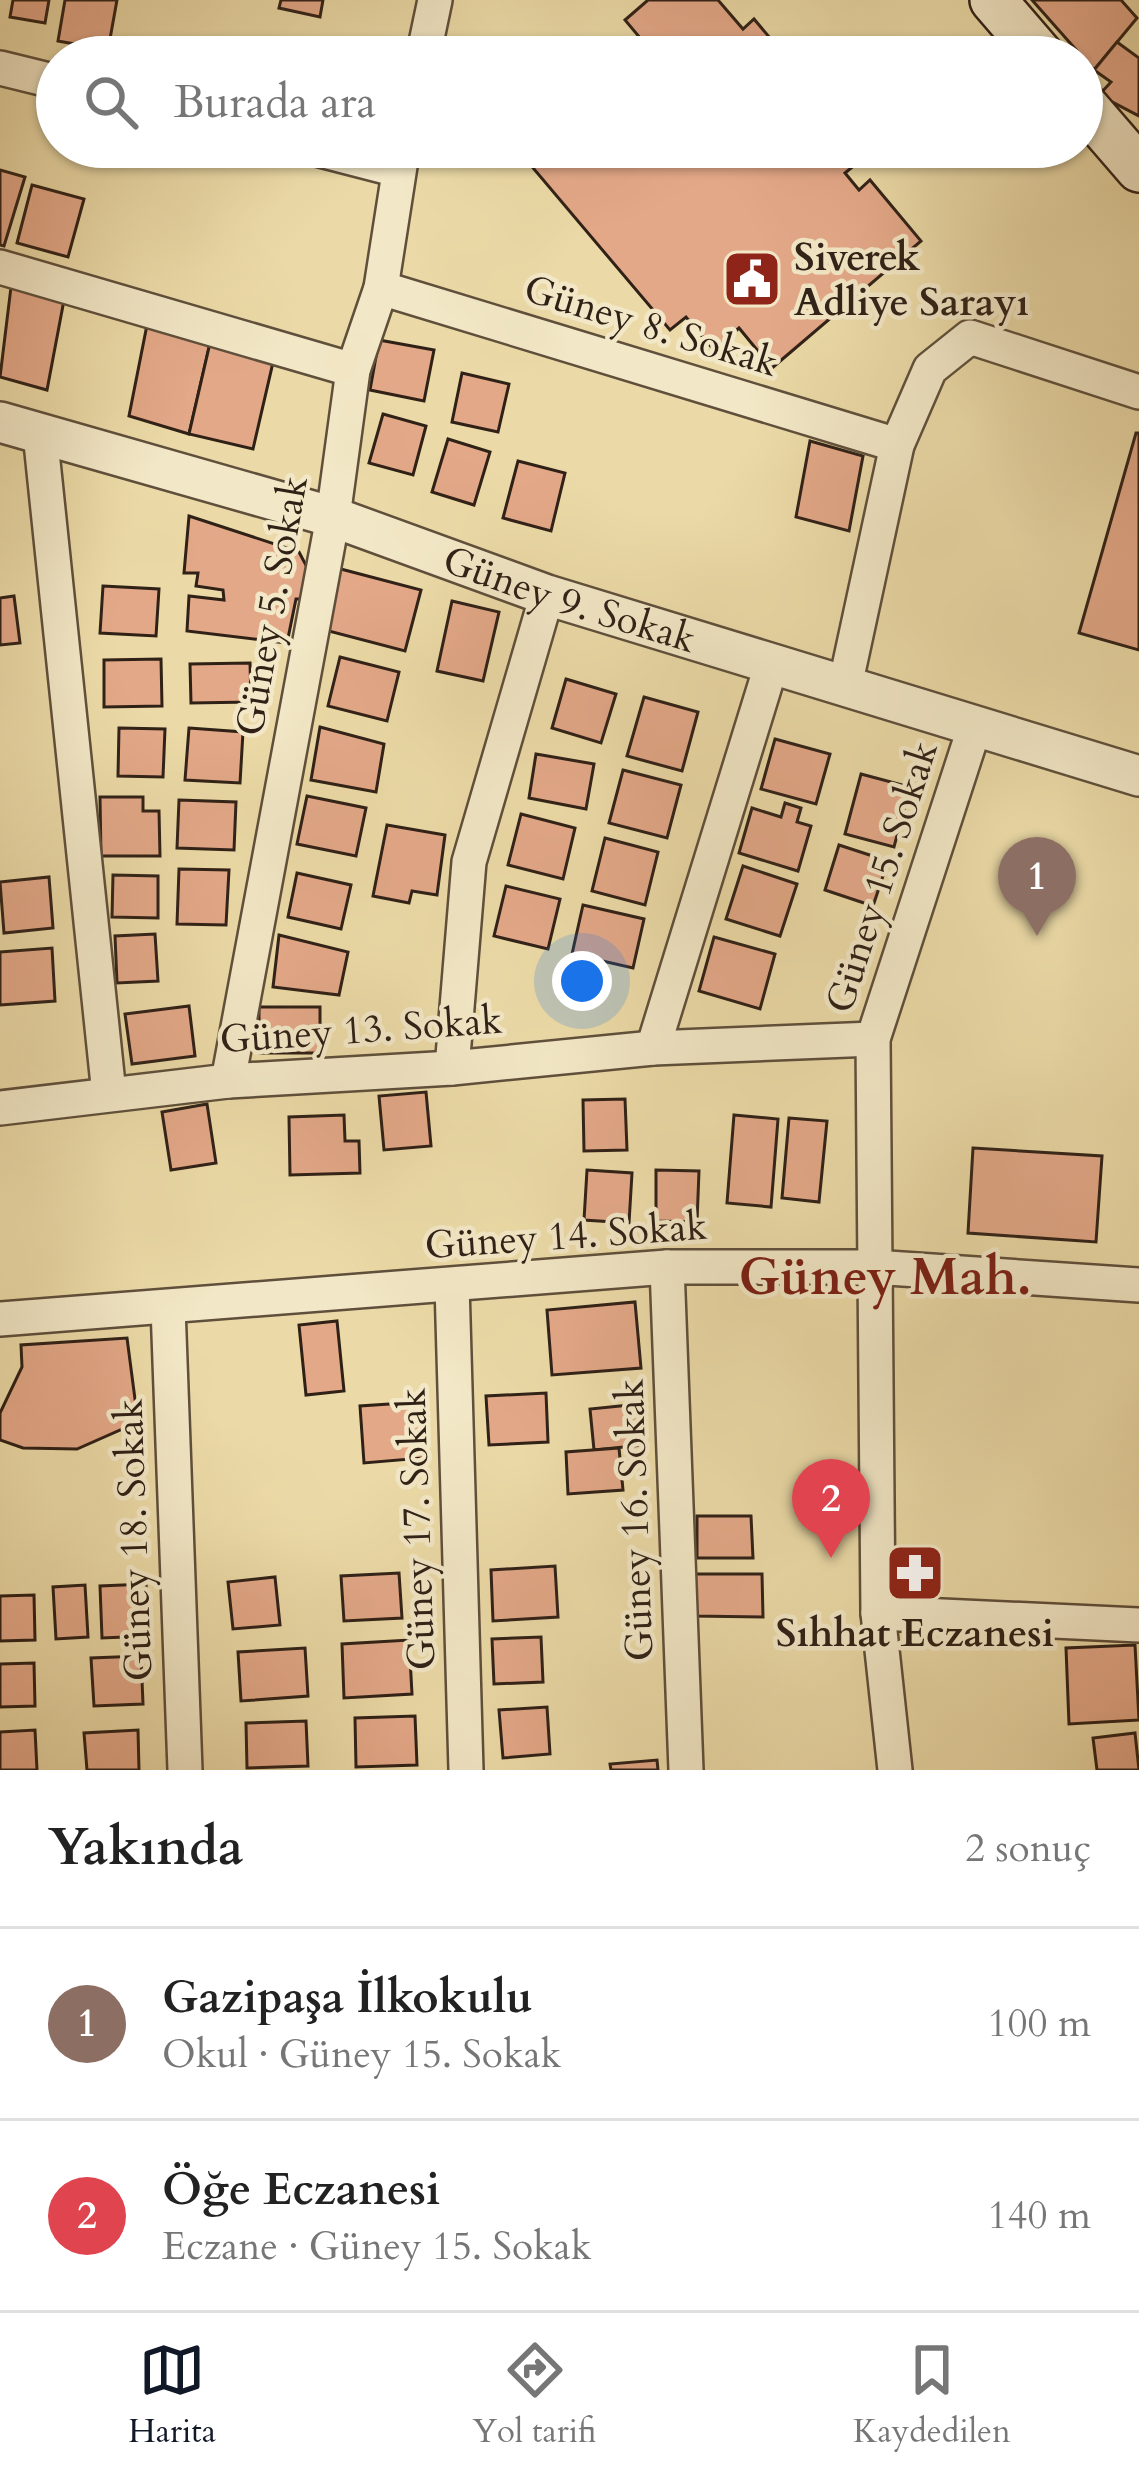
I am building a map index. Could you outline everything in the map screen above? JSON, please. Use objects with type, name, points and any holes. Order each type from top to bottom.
[{"type":"main road","points":[[992,0],[1024,36]]},
{"type":"main road","points":[[1103,127],[1139,169]]},
{"type":"street","points":[[427,36],[435,0]]},
{"type":"street","points":[[0,68],[36,77]]},
{"type":"street","name":"Güney 5. Sokak","points":[[228,1081],[333,517],[353,370],[381,288],[399,168]]},
{"type":"street","points":[[0,267],[353,370]]},
{"type":"street","name":"Güney 8. Sokak","points":[[381,288],[897,445]]},
{"type":"street","points":[[844,686],[897,445],[930,369],[970,337],[1139,392]]},
{"type":"street","name":"Güney 9. Sokak","points":[[0,422],[333,517],[547,595],[1139,776]]},
{"type":"street","points":[[40,433],[109,1094]]},
{"type":"street","points":[[452,1068],[469,862],[547,595]]},
{"type":"street","points":[[653,1048],[771,666]]},
{"type":"street","name":"Güney 15. Sokak","points":[[896,1770],[878,1612],[873,1039],[974,729]]},
{"type":"street","name":"Güney 13. Sokak","points":[[0,1108],[228,1081],[452,1068],[653,1048],[873,1039]]},
{"type":"street","name":"Güney 14. Sokak","points":[[0,1319],[667,1267],[873,1267],[1139,1285]]},
{"type":"street","name":"Güney 16. Sokak","points":[[667,1267],[686,1770]]},
{"type":"street","name":"Güney 17. Sokak","points":[[452,1285],[466,1770]]},
{"type":"street","name":"Güney 18. Sokak","points":[[168,1307],[185,1770]]},
{"type":"street","points":[[878,1612],[1139,1625]]},
{"type":"building","points":[[13,0],[49,0],[45,23],[10,17]]},
{"type":"building","points":[[65,0],[117,0],[111,36],[59,36]]},
{"type":"building","points":[[281,0],[323,0],[320,17],[279,8]]},
{"type":"building","points":[[648,0],[718,0],[743,29],[754,19],[768,36],[638,36],[625,20]]},
{"type":"building","points":[[1032,0],[1121,0],[1137,18],[1103,59],[1103,36],[1064,36]]},
{"type":"building","points":[[1117,42],[1139,58],[1139,116],[1103,97],[1111,82],[1103,76],[1103,59]]},
{"type":"building","name":"Siverek Adliye Sarayı","points":[[533,168],[851,168],[845,173],[859,190],[870,180],[921,241],[772,368],[739,328],[714,350],[686,317],[670,330]]},
{"type":"building","points":[[0,170],[25,177],[4,246],[0,245]]},
{"type":"building","points":[[32,185],[84,199],[68,257],[17,243]]},
{"type":"building","points":[[11,287],[64,300],[47,390],[0,377]]},
{"type":"building","points":[[147,325],[210,343],[189,434],[129,416]]},
{"type":"building","points":[[379,340],[434,350],[424,401],[370,390]]},
{"type":"building","points":[[210,343],[274,358],[253,449],[189,434]]},
{"type":"building","points":[[462,373],[509,384],[498,432],[452,422]]},
{"type":"building","points":[[383,414],[426,426],[413,475],[369,463]]},
{"type":"building","points":[[1139,433],[1139,650],[1079,633]]},
{"type":"building","points":[[448,439],[490,452],[474,505],[432,492]]},
{"type":"building","points":[[810,441],[863,456],[849,531],[796,517]]},
{"type":"building","points":[[518,461],[565,473],[551,531],[503,518]]},
{"type":"building","points":[[189,516],[299,552],[308,569],[308,599],[296,599],[287,643],[187,631],[189,596],[224,600],[223,590],[196,586],[198,573],[184,573]]},
{"type":"building","points":[[337,568],[421,590],[405,651],[321,629]]},
{"type":"building","points":[[103,586],[159,589],[156,636],[100,633]]},
{"type":"building","points":[[14,596],[20,643],[0,645],[0,598]]},
{"type":"building","points":[[452,601],[499,612],[483,681],[437,671]]},
{"type":"building","points":[[340,657],[399,672],[387,721],[328,706]]},
{"type":"building","points":[[161,659],[162,706],[104,707],[104,660]]},
{"type":"building","points":[[250,663],[251,702],[191,703],[190,664]]},
{"type":"building","points":[[566,679],[616,694],[601,743],[552,728]]},
{"type":"building","points":[[644,697],[698,712],[682,771],[627,756]]},
{"type":"building","points":[[320,727],[384,744],[376,792],[311,780]]},
{"type":"building","points":[[119,728],[165,729],[163,777],[118,776]]},
{"type":"building","points":[[189,728],[243,732],[240,783],[185,780]]},
{"type":"building","points":[[775,739],[830,754],[816,804],[761,789]]},
{"type":"building","points":[[536,754],[594,764],[586,809],[529,798]]},
{"type":"building","points":[[623,770],[681,785],[667,838],[609,823]]},
{"type":"building","points":[[861,774],[910,787],[894,847],[845,834]]},
{"type":"building","points":[[307,796],[366,808],[356,856],[297,844]]},
{"type":"building","points":[[100,797],[143,797],[143,811],[159,811],[160,856],[101,856]]},
{"type":"building","points":[[179,800],[236,802],[234,850],[177,848]]},
{"type":"building","points":[[785,803],[801,808],[797,822],[811,826],[798,871],[739,853],[752,808],[781,817]]},
{"type":"building","points":[[521,814],[575,828],[563,879],[508,865]]},
{"type":"building","points":[[387,825],[445,835],[437,895],[412,891],[409,903],[373,896]]},
{"type":"building","points":[[605,838],[658,852],[645,905],[592,891]]},
{"type":"building","points":[[839,845],[888,861],[873,906],[825,890]]},
{"type":"building","points":[[743,866],[797,884],[780,936],[726,919]]},
{"type":"building","points":[[179,869],[229,870],[226,925],[177,924]]},
{"type":"building","points":[[297,873],[351,885],[341,929],[288,917]]},
{"type":"building","points":[[113,875],[158,876],[158,918],[112,917]]},
{"type":"building","points":[[49,877],[53,928],[4,933],[0,882]]},
{"type":"building","points":[[506,886],[560,899],[548,949],[494,936]]},
{"type":"building","points":[[583,905],[644,919],[633,968],[572,954]]},
{"type":"building","points":[[155,934],[158,981],[117,983],[115,936]]},
{"type":"building","points":[[279,935],[348,952],[339,995],[273,987]]},
{"type":"building","points":[[714,937],[775,954],[760,1009],[699,991]]},
{"type":"building","points":[[52,948],[55,1001],[0,1005],[0,952]]},
{"type":"building","points":[[189,1006],[195,1056],[132,1064],[125,1014]]},
{"type":"building","points":[[259,1007],[320,1007],[320,1053],[259,1053]]},
{"type":"building","points":[[426,1092],[431,1146],[384,1150],[379,1096]]},
{"type":"building","points":[[625,1099],[627,1150],[584,1151],[583,1100]]},
{"type":"building","points":[[207,1104],[216,1163],[171,1170],[162,1112]]},
{"type":"building","points":[[344,1115],[345,1141],[359,1141],[360,1173],[290,1175],[289,1117]]},
{"type":"building","points":[[734,1115],[778,1119],[771,1207],[727,1203]]},
{"type":"building","points":[[789,1118],[827,1121],[819,1202],[782,1198]]},
{"type":"building","points":[[973,1148],[1102,1156],[1096,1242],[968,1233]]},
{"type":"building","points":[[587,1170],[632,1173],[629,1223],[584,1220]]},
{"type":"building","points":[[656,1170],[699,1171],[697,1222],[656,1221]]},
{"type":"building","points":[[635,1302],[641,1368],[552,1375],[547,1310]]},
{"type":"building","points":[[337,1321],[344,1391],[306,1395],[299,1325]]},
{"type":"building","points":[[127,1338],[138,1422],[77,1449],[23,1448],[0,1440],[0,1413],[22,1367],[21,1345]]},
{"type":"building","points":[[546,1393],[548,1442],[489,1445],[486,1396]]},
{"type":"building","points":[[419,1402],[423,1458],[364,1463],[360,1406]]},
{"type":"building","points":[[640,1404],[644,1445],[594,1450],[590,1409]]},
{"type":"building","points":[[619,1448],[623,1490],[568,1494],[566,1452]]},
{"type":"building","points":[[697,1516],[751,1516],[753,1558],[697,1558]]},
{"type":"building","points":[[555,1566],[558,1617],[493,1621],[491,1570]]},
{"type":"building","points":[[399,1573],[402,1618],[344,1621],[341,1576]]},
{"type":"building","points":[[694,1574],[762,1574],[763,1617],[693,1616]]},
{"type":"building","points":[[275,1577],[280,1625],[233,1629],[228,1582]]},
{"type":"building","points":[[146,1584],[148,1636],[102,1638],[100,1586]]},
{"type":"building","points":[[85,1585],[88,1637],[56,1639],[53,1587]]},
{"type":"building","points":[[34,1595],[35,1640],[0,1641],[0,1596]]},
{"type":"building","points":[[541,1637],[543,1682],[494,1684],[492,1639]]},
{"type":"building","points":[[409,1640],[412,1694],[344,1698],[342,1644]]},
{"type":"building","points":[[1135,1645],[1139,1720],[1069,1724],[1066,1648]]},
{"type":"building","points":[[305,1648],[308,1696],[241,1701],[238,1652]]},
{"type":"building","points":[[141,1656],[143,1704],[94,1706],[91,1658]]},
{"type":"building","points":[[34,1663],[35,1706],[0,1707],[0,1664]]},
{"type":"building","points":[[547,1707],[550,1754],[503,1758],[499,1710]]},
{"type":"building","points":[[415,1716],[417,1765],[356,1767],[355,1718]]},
{"type":"building","points":[[306,1721],[308,1766],[247,1768],[246,1723]]},
{"type":"building","points":[[35,1730],[37,1770],[0,1770],[0,1732]]},
{"type":"building","points":[[138,1730],[139,1770],[87,1770],[84,1733]]},
{"type":"building","points":[[1135,1733],[1139,1770],[1097,1770],[1093,1738]]},
{"type":"building","points":[[657,1760],[658,1770],[611,1770],[610,1764]]},
{"type":"place","name":"Siverek Adliye Sarayı","points":[[752,279]]},
{"type":"place","name":"Gazipaşa İlkokulu","points":[[1037,936]]},
{"type":"place","name":"Öğe Eczanesi","points":[[831,1558]]},
{"type":"place","name":"Sıhhat Eczanesi","points":[[915,1573]]},
{"type":"district","name":"Güney Mah.","points":[[885,1278]]}]
